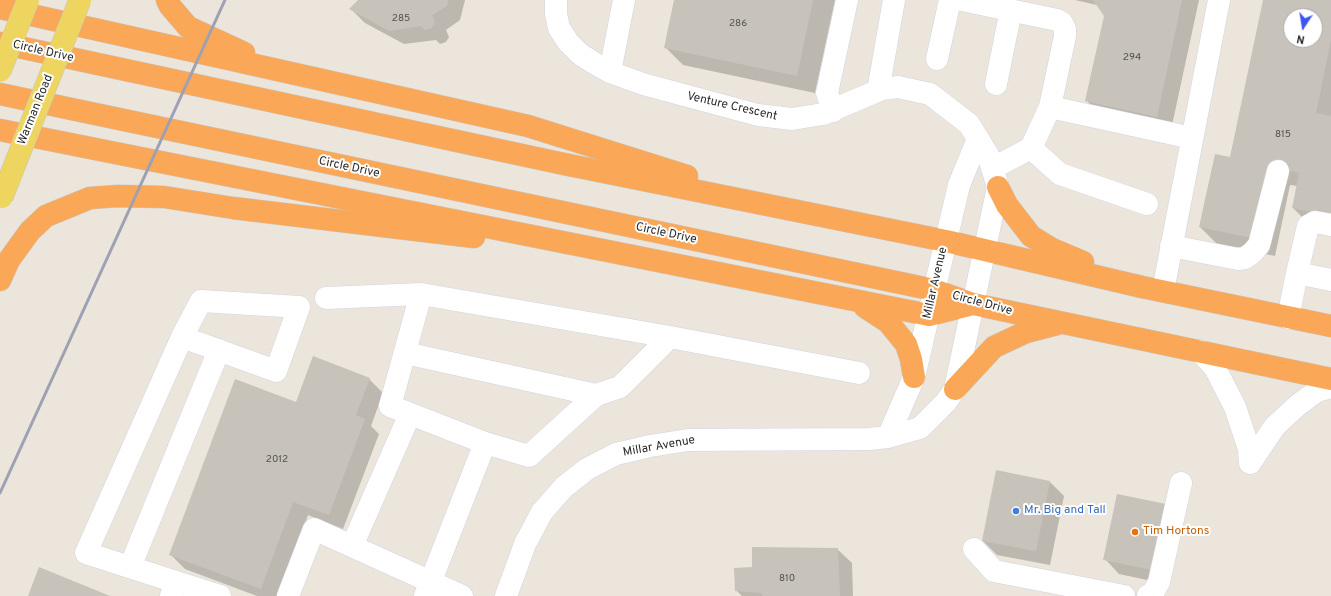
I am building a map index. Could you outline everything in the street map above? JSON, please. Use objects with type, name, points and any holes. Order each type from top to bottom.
[{"type":"highway","points":[[167,0],[170,6],[188,27],[236,50],[309,77]]},
{"type":"highway","points":[[0,8],[528,126],[788,208]]},
{"type":"highway","name":"Circle Drive","points":[[0,43],[564,164],[946,241],[1142,287],[1331,326]]},
{"type":"highway","name":"Circle Drive","points":[[0,94],[934,290],[973,304],[1331,379]]},
{"type":"highway","points":[[0,130],[203,169],[857,302],[928,315],[973,304]]},
{"type":"highway","points":[[0,140],[203,169]]},
{"type":"highway","points":[[996,178],[1007,205],[1031,236],[1052,249],[1142,287]]},
{"type":"highway","points":[[0,280],[9,260],[30,231],[46,216],[90,198],[118,196],[164,197],[233,208],[642,258]]},
{"type":"highway","points":[[857,302],[888,322],[906,344],[911,359],[914,377]]},
{"type":"highway","points":[[955,389],[994,347],[1026,332],[1063,323]]},
{"type":"main road","points":[[0,71],[28,0]]},
{"type":"main road","name":"Warman Road","points":[[2,198],[80,0]]},
{"type":"street","name":"Venture Crescent","points":[[556,0],[556,14],[559,28],[568,42],[580,54],[610,72],[643,84],[776,118],[807,118],[834,111],[878,91],[898,88],[930,94],[969,124],[978,139],[996,178]]},
{"type":"street","points":[[610,72],[624,0]]},
{"type":"street","points":[[834,111],[828,92],[847,0]]},
{"type":"street","points":[[878,91],[894,0]]},
{"type":"street","points":[[937,59],[950,0]]},
{"type":"street","points":[[962,0],[1057,20],[1062,23],[1065,29],[1050,108],[1031,148],[996,178],[985,250]]},
{"type":"street","points":[[1163,291],[1219,0]]},
{"type":"street","points":[[996,84],[1011,10]]},
{"type":"street","points":[[1050,108],[1192,138]]},
{"type":"street","points":[[946,241],[959,185],[978,139]]},
{"type":"street","points":[[1031,148],[1060,174],[1147,204]]},
{"type":"street","points":[[1172,246],[1238,259],[1245,258],[1259,245],[1278,171]]},
{"type":"street","points":[[1288,318],[1308,226],[1315,222],[1331,225]]},
{"type":"street","name":"Millar Avenue","points":[[888,437],[914,377],[946,241]]},
{"type":"street","name":"Millar Avenue","points":[[506,596],[525,544],[542,512],[564,487],[587,469],[616,454],[650,446],[688,440],[869,439],[888,437],[920,428],[946,402],[955,389],[985,250]]},
{"type":"street","points":[[1297,273],[1331,280]]},
{"type":"street","points":[[421,294],[390,406],[484,443],[529,456],[596,395],[620,387],[670,337]]},
{"type":"street","points":[[326,298],[421,294],[670,337],[859,373]]},
{"type":"street","points":[[182,337],[276,371],[299,307],[201,301],[182,337],[86,553],[130,567],[173,589],[220,596]]},
{"type":"street","points":[[130,567],[219,350]]},
{"type":"street","points":[[1200,351],[1215,368],[1235,407],[1249,449],[1250,463],[1275,426],[1298,405],[1317,391],[1331,387]]},
{"type":"street","points":[[405,353],[596,395]]},
{"type":"street","points":[[352,546],[410,414]]},
{"type":"street","points":[[428,589],[484,443]]},
{"type":"street","points":[[1148,596],[1153,593],[1159,582],[1181,482]]},
{"type":"street","points":[[288,596],[314,529],[352,546],[428,589],[462,596]]},
{"type":"street","points":[[974,549],[994,571],[1124,596]]},
{"type":"building","points":[[358,0],[448,0],[447,6],[432,15],[435,22],[432,28],[425,30],[421,26],[389,31],[349,9]]},
{"type":"building","points":[[674,0],[813,0],[797,76],[664,48]]},
{"type":"building","points":[[1093,0],[1182,0],[1157,117],[1085,101],[1104,16]]},
{"type":"building","points":[[1263,0],[1331,0],[1331,40],[1316,113],[1331,116],[1331,216],[1292,208],[1299,173],[1272,167],[1257,239],[1199,227],[1215,154],[1230,157]]},
{"type":"building","points":[[313,356],[370,378],[356,415],[365,419],[329,515],[293,502],[261,589],[169,555],[235,379],[296,402]]},
{"type":"building","name":"Mr. Big and Tall","points":[[996,470],[1050,481],[1036,551],[982,541]]},
{"type":"building","name":"Tim Hortons","points":[[1117,494],[1166,504],[1152,570],[1103,560]]},
{"type":"building","points":[[752,547],[838,548],[840,596],[762,596],[762,593],[735,591],[734,568],[752,567]]},
{"type":"building","points":[[39,567],[110,596],[28,596]]},
{"type":"railway","points":[[0,493],[225,0]]},
{"type":"place","name":"Mr. Big and Tall","points":[[1016,511]]},
{"type":"place","name":"Tim Hortons","points":[[1135,532]]}]
